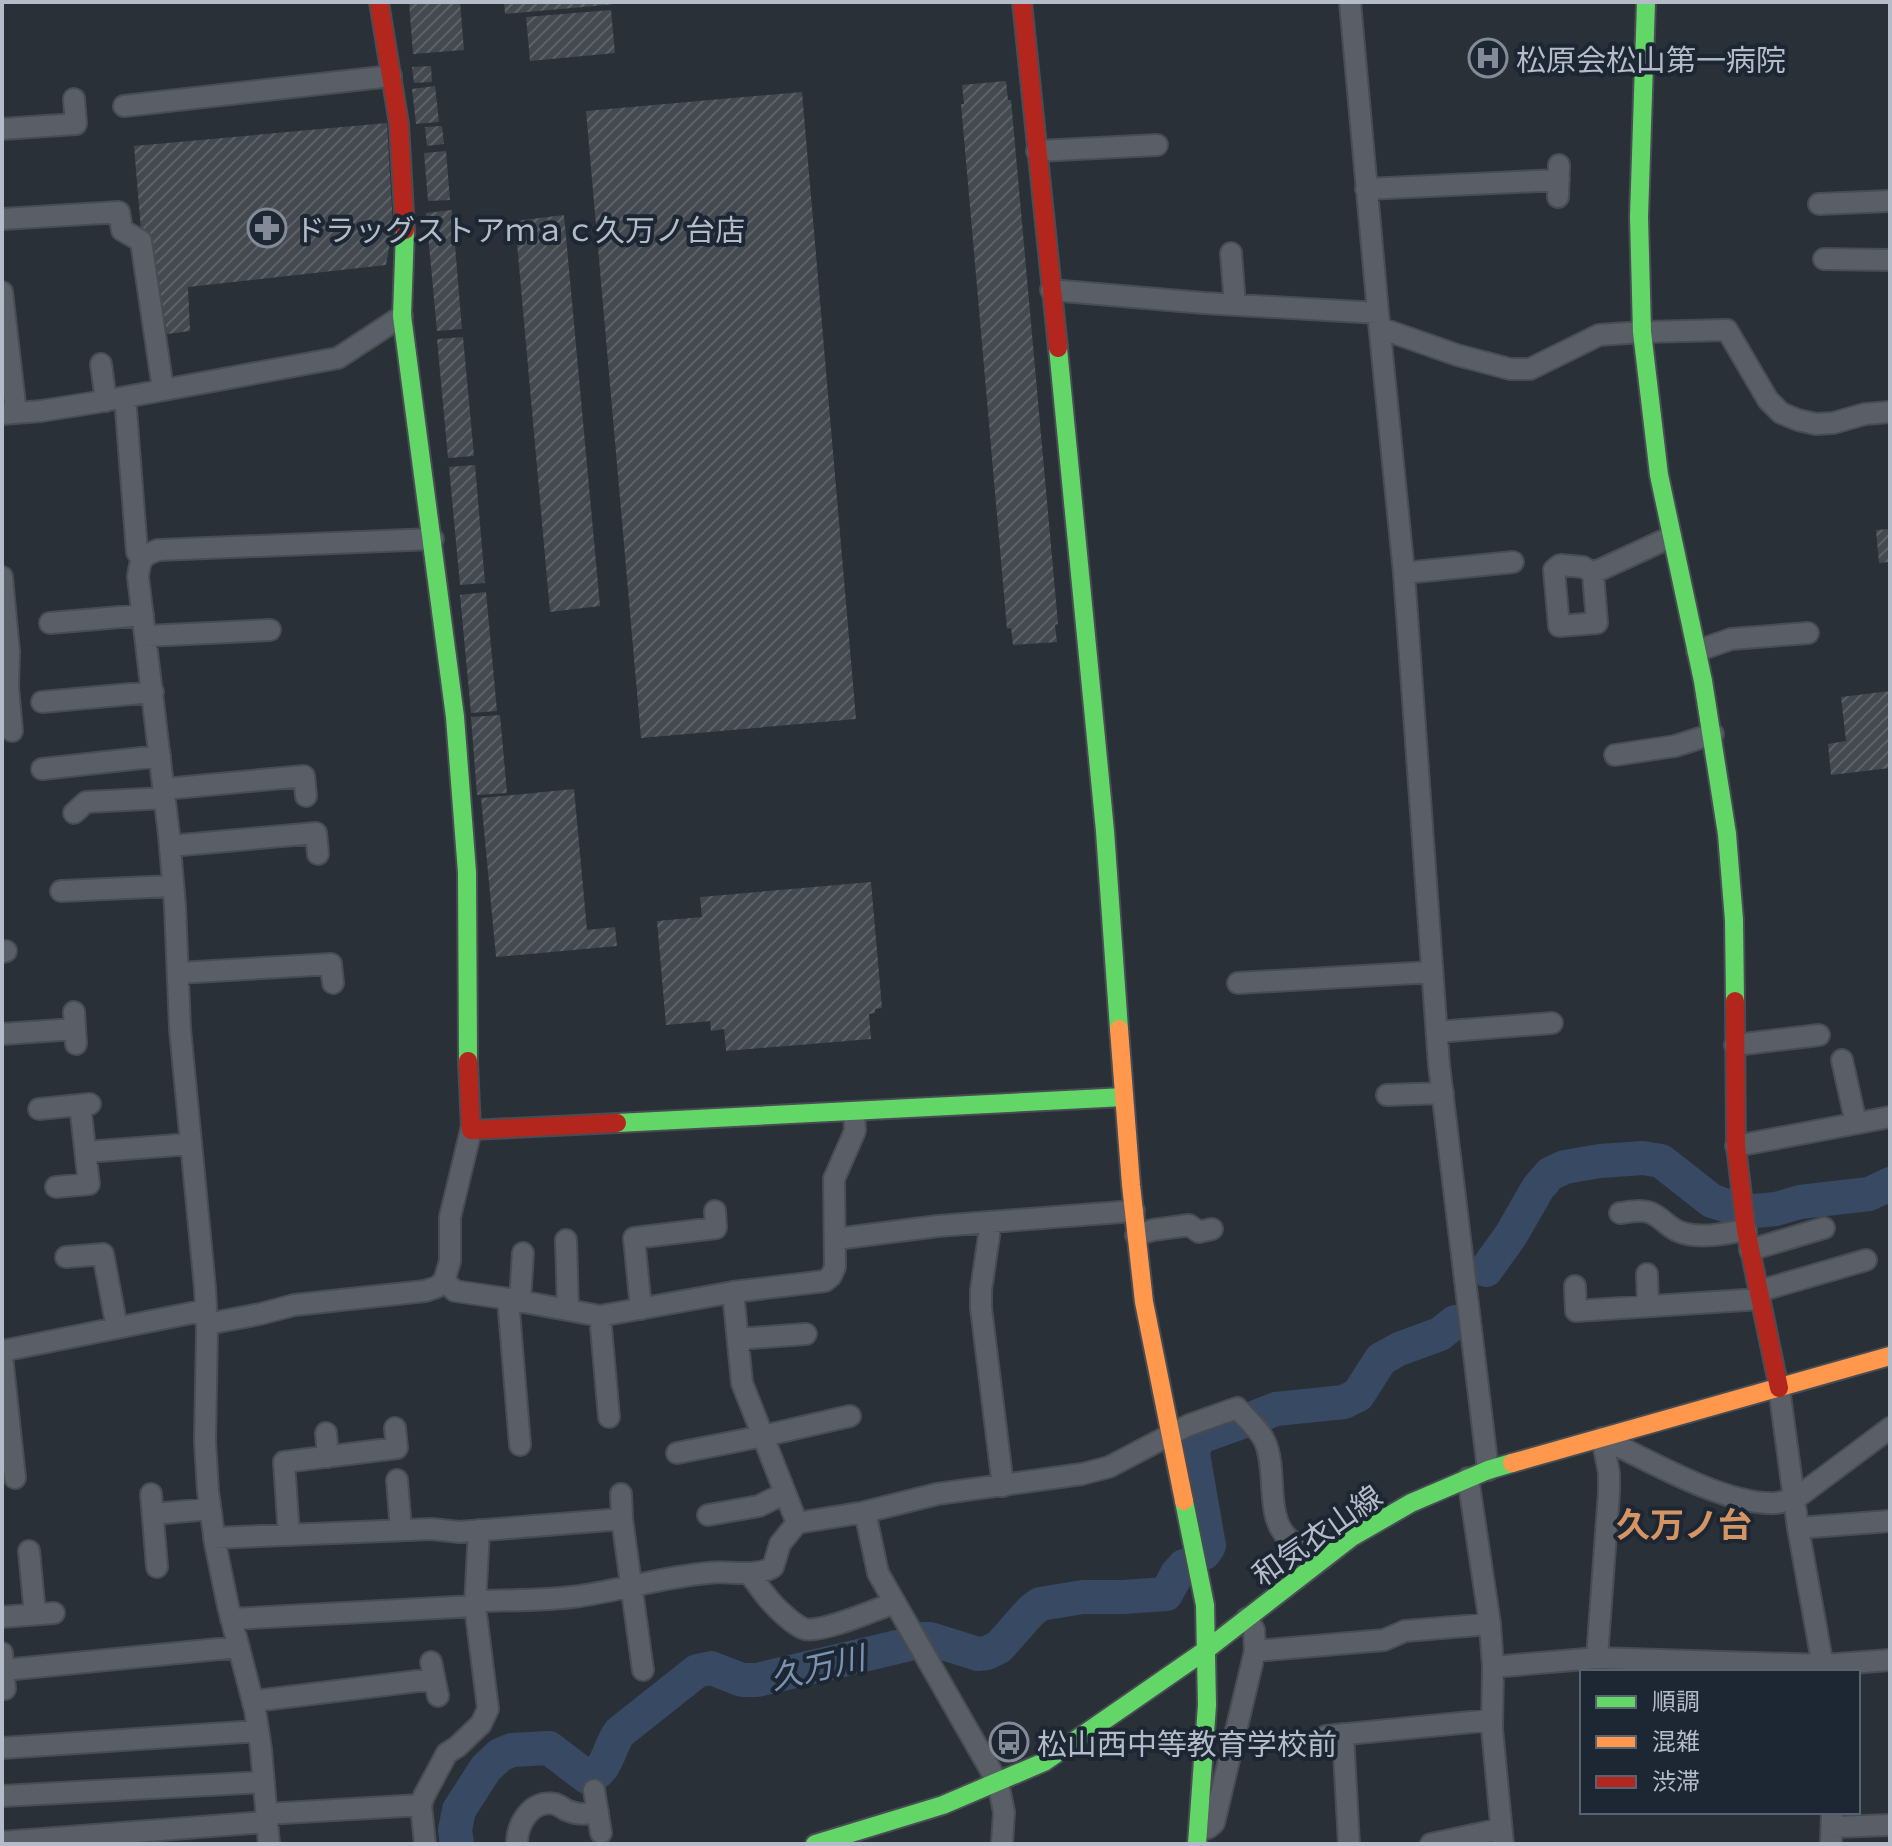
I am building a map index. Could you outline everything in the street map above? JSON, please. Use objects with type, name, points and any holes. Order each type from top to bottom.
[{"type":"street","points":[[10,1467],[2,1353],[117,1328],[260,1314],[294,1305],[425,1291],[444,1281],[450,1261],[450,1217],[471,1130],[468,1094],[467,872],[455,717],[402,316],[405,216],[399,124],[379,2]]},
{"type":"street","points":[[1022,2],[1104,822],[1136,1235],[1144,1302],[1205,1605],[1207,1705],[1198,1836]]},
{"type":"street","points":[[1350,2],[1404,573],[1437,1032],[1488,1470]]},
{"type":"street","points":[[1646,2],[1639,217],[1642,332],[1659,475],[1713,734],[1727,834],[1734,920],[1736,1146],[1748,1240],[1779,1388],[1798,1528],[1824,1668]]},
{"type":"street","points":[[124,106],[391,76]]},
{"type":"street","points":[[2,129],[76,124],[74,99]]},
{"type":"street","points":[[1037,151],[1157,145]]},
{"type":"street","points":[[1366,189],[1559,181]]},
{"type":"street","points":[[1819,204],[1890,201]]},
{"type":"street","points":[[2,219],[119,212],[122,230],[141,241],[163,389]]},
{"type":"street","points":[[1231,253],[1235,305]]},
{"type":"street","points":[[1834,266],[1890,260]]},
{"type":"street","points":[[1051,290],[1379,321],[1457,355],[1510,369],[1530,369],[1599,335],[1727,330],[1768,400],[1781,413],[1816,424],[1890,412]]},
{"type":"street","points":[[2,292],[9,414],[115,399],[338,358],[402,316]]},
{"type":"street","points":[[101,364],[115,399],[137,552],[142,560]]},
{"type":"street","points":[[1593,573],[1671,537]]},
{"type":"street","points":[[269,1844],[254,1701],[231,1619],[210,1509],[205,1441],[207,1317],[180,1029],[170,846],[138,577],[140,563],[146,554],[158,550],[433,539]]},
{"type":"street","points":[[1404,573],[1513,562]]},
{"type":"street","points":[[2,577],[12,731]]},
{"type":"street","points":[[50,623],[270,631]]},
{"type":"street","points":[[1697,651],[1731,639],[1796,640]]},
{"type":"street","points":[[42,702],[153,692]]},
{"type":"street","points":[[1615,755],[1675,746],[1713,734]]},
{"type":"street","points":[[42,769],[160,756]]},
{"type":"street","points":[[74,813],[86,802],[304,776],[306,796]]},
{"type":"street","points":[[170,846],[316,833],[318,854]]},
{"type":"street","points":[[61,891],[173,886]]},
{"type":"street","points":[[178,973],[331,964],[333,983]]},
{"type":"street","points":[[1238,983],[1432,972]]},
{"type":"street","points":[[1437,1032],[1552,1023]]},
{"type":"street","points":[[2,1034],[75,1028]]},
{"type":"street","points":[[1735,1045],[1819,1035]]},
{"type":"street","points":[[1842,1060],[1856,1123]]},
{"type":"street","points":[[1387,1095],[1443,1093]]},
{"type":"street","points":[[471,1130],[1124,1097]]},
{"type":"street","points":[[39,1109],[85,1104],[89,1184],[56,1190]]},
{"type":"street","points":[[444,1281],[455,1291],[600,1316],[733,1292],[825,1281],[835,1267],[834,1179],[855,1131],[854,1112]]},
{"type":"street","points":[[1736,1146],[1890,1117]]},
{"type":"street","points":[[86,1152],[190,1144]]},
{"type":"street","points":[[641,1309],[634,1238],[716,1228],[715,1211]]},
{"type":"street","points":[[836,1239],[938,1226],[1134,1211]]},
{"type":"street","points":[[1620,1213],[1652,1213],[1686,1235],[1748,1240],[1824,1228]]},
{"type":"street","points":[[991,1222],[981,1308],[1003,1486]]},
{"type":"street","points":[[1136,1235],[1189,1225],[1199,1232],[1212,1229]]},
{"type":"street","points":[[566,1240],[568,1310]]},
{"type":"street","points":[[520,1445],[514,1300],[523,1253]]},
{"type":"street","points":[[66,1257],[103,1254],[117,1328]]},
{"type":"street","points":[[1575,1286],[1576,1311],[1648,1306],[1760,1295],[1866,1260]]},
{"type":"street","points":[[1647,1274],[1648,1306]]},
{"type":"street","points":[[733,1292],[742,1383],[797,1523]]},
{"type":"street","points":[[600,1316],[609,1417]]},
{"type":"street","points":[[738,1339],[806,1334]]},
{"type":"street","name":"和気衣山線","points":[[815,1844],[943,1805],[1044,1762],[1206,1650],[1352,1537],[1411,1503],[1488,1470],[1890,1356]]},
{"type":"street","points":[[231,1619],[575,1596],[705,1573],[765,1572],[773,1567],[780,1544],[797,1523],[865,1512],[937,1494],[1082,1474],[1109,1467],[1189,1425],[1237,1408],[1264,1440],[1272,1464],[1273,1500],[1278,1523],[1288,1539],[1322,1559]]},
{"type":"street","points":[[677,1453],[850,1416]]},
{"type":"street","points":[[289,1535],[284,1462],[397,1448],[395,1428]]},
{"type":"street","points":[[1602,1438],[1723,1494],[1754,1502],[1776,1503],[1795,1499],[1890,1428]]},
{"type":"street","points":[[326,1433],[328,1457]]},
{"type":"street","points":[[1592,1663],[1609,1492],[1609,1473],[1602,1438]]},
{"type":"street","points":[[1431,1844],[1502,1836],[1492,1720],[1490,1624],[1468,1478]]},
{"type":"street","points":[[397,1480],[401,1530]]},
{"type":"street","points":[[708,1515],[759,1506],[785,1493]]},
{"type":"street","points":[[621,1494],[643,1670]]},
{"type":"street","points":[[157,1567],[152,1504],[210,1509]]},
{"type":"street","points":[[865,1512],[878,1573],[998,1783],[1004,1812],[1002,1844]]},
{"type":"street","points":[[214,1538],[432,1529],[459,1532],[622,1519]]},
{"type":"street","points":[[1798,1528],[1890,1521]]},
{"type":"street","points":[[425,1844],[421,1805],[424,1796],[447,1753],[481,1724],[488,1709],[475,1604],[479,1530]]},
{"type":"street","points":[[2,1617],[45,1614],[28,1551]]},
{"type":"street","points":[[748,1573],[766,1597],[803,1629],[818,1629],[894,1603]]},
{"type":"street","points":[[1198,1836],[1214,1823],[1255,1651],[1254,1630],[1247,1618]]},
{"type":"street","points":[[1255,1651],[1384,1640],[1405,1631],[1490,1624]]},
{"type":"street","points":[[4,1671],[239,1647]]},
{"type":"street","points":[[1493,1667],[1592,1663],[1824,1668],[1890,1660]]},
{"type":"street","points":[[254,1701],[434,1679]]},
{"type":"street","points":[[1349,1844],[1335,1735],[1492,1720]]},
{"type":"street","points":[[2,1748],[258,1731]]},
{"type":"street","points":[[2,1796],[264,1782]]},
{"type":"street","points":[[517,1844],[517,1828],[527,1813],[540,1804],[555,1804],[599,1823],[594,1790]]},
{"type":"street","points":[[2,1842],[421,1805]]},
{"type":"street","points":[[1832,1828],[1890,1825]]},
{"type":"building","points":[[409,2],[460,2],[464,50],[413,54]]},
{"type":"building","points":[[504,2],[616,2],[616,4],[505,14]]},
{"type":"building","points":[[611,10],[615,53],[530,61],[526,17]]},
{"type":"building","points":[[431,66],[432,82],[414,83],[412,67]]},
{"type":"building","points":[[1006,81],[1008,100],[1011,100],[1058,624],[1055,625],[1057,642],[1013,645],[1011,628],[1007,629],[961,104],[964,104],[962,85]]},
{"type":"building","points":[[435,86],[439,122],[416,124],[412,89]]},
{"type":"building","points":[[802,92],[856,719],[641,738],[586,111]]},
{"type":"building","name":"ドラッグストアｍａｃ久万ノ台店","points":[[387,123],[393,226],[386,265],[188,287],[190,331],[167,334],[152,239],[141,230],[134,146]]},
{"type":"building","points":[[442,126],[444,144],[427,146],[425,127]]},
{"type":"building","points":[[446,151],[450,200],[428,201],[424,153]]},
{"type":"building","points":[[452,210],[462,329],[437,331],[426,213]]},
{"type":"building","points":[[564,215],[600,606],[550,612],[515,221]]},
{"type":"building","points":[[463,337],[474,456],[448,458],[437,339]]},
{"type":"building","points":[[475,465],[485,583],[460,585],[449,467]]},
{"type":"building","points":[[1890,529],[1890,562],[1879,563],[1876,530]]},
{"type":"building","points":[[486,592],[497,711],[471,713],[460,595]]},
{"type":"building","points":[[1890,691],[1890,768],[1831,775],[1828,744],[1846,741],[1841,697]]},
{"type":"building","points":[[500,715],[507,793],[477,795],[471,717]]},
{"type":"building","points":[[574,789],[587,930],[615,927],[617,946],[496,957],[481,798]]},
{"type":"building","points":[[871,882],[882,1008],[869,1014],[871,1039],[726,1051],[724,1029],[711,1031],[710,1021],[666,1025],[657,921],[702,917],[700,897]]},
{"type":"waterway","name":"久万川","points":[[1486,1270],[1538,1188],[1550,1174],[1565,1167],[1643,1158],[1661,1161],[1712,1201],[1731,1207]]},
{"type":"waterway","name":"久万川","points":[[1755,1211],[1869,1194],[1890,1184]]},
{"type":"waterway","name":"久万川","points":[[1253,1418],[1276,1409],[1344,1402],[1358,1395],[1381,1359],[1440,1334],[1455,1322]]},
{"type":"waterway","name":"久万川","points":[[1204,1553],[1209,1546],[1193,1454],[1197,1438],[1242,1422]]},
{"type":"waterway","name":"久万川","points":[[923,1639],[978,1654],[987,1653],[999,1647],[1040,1604],[1083,1597],[1166,1594],[1184,1566]]},
{"type":"waterway","name":"久万川","points":[[457,1844],[455,1830],[459,1810],[486,1768],[500,1755],[512,1750],[549,1748],[587,1777],[594,1775],[604,1765],[620,1732],[697,1671],[711,1668],[742,1680],[757,1680],[910,1644]]},
{"type":"traffic: fast","points":[[1646,2],[1639,217],[1642,332],[1659,475],[1703,681],[1727,834],[1734,920],[1735,1001]]},
{"type":"traffic: fast","points":[[405,230],[402,316],[455,717],[467,872],[468,1061]]},
{"type":"traffic: fast","points":[[1058,348],[1105,831],[1119,1029]]},
{"type":"traffic: fast","points":[[617,1123],[1124,1097]]},
{"type":"traffic: fast","points":[[815,1844],[943,1805],[1044,1762],[1206,1650],[1352,1537],[1411,1503],[1512,1463]]},
{"type":"traffic: fast","points":[[1184,1501],[1205,1605],[1207,1705],[1197,1844]]},
{"type":"traffic: slow","points":[[1119,1029],[1144,1302],[1184,1501]]},
{"type":"traffic: slow","points":[[1512,1463],[1890,1356]]},
{"type":"traffic: jam","points":[[379,2],[399,124],[405,230]]},
{"type":"traffic: jam","points":[[1022,2],[1058,348]]},
{"type":"traffic: jam","points":[[1735,1001],[1736,1146],[1746,1230],[1779,1388]]},
{"type":"traffic: jam","points":[[468,1061],[471,1130],[617,1123]]},
{"type":"place","name":"松原会松山第一病院","points":[[1488,58]]},
{"type":"place","name":"ドラッグストアｍａｃ久万ノ台店","points":[[267,228]]},
{"type":"place","name":"松山西中等教育学校前","points":[[1009,1742]]},
{"type":"district","name":"久万ノ台","points":[[1684,1523]]}]
